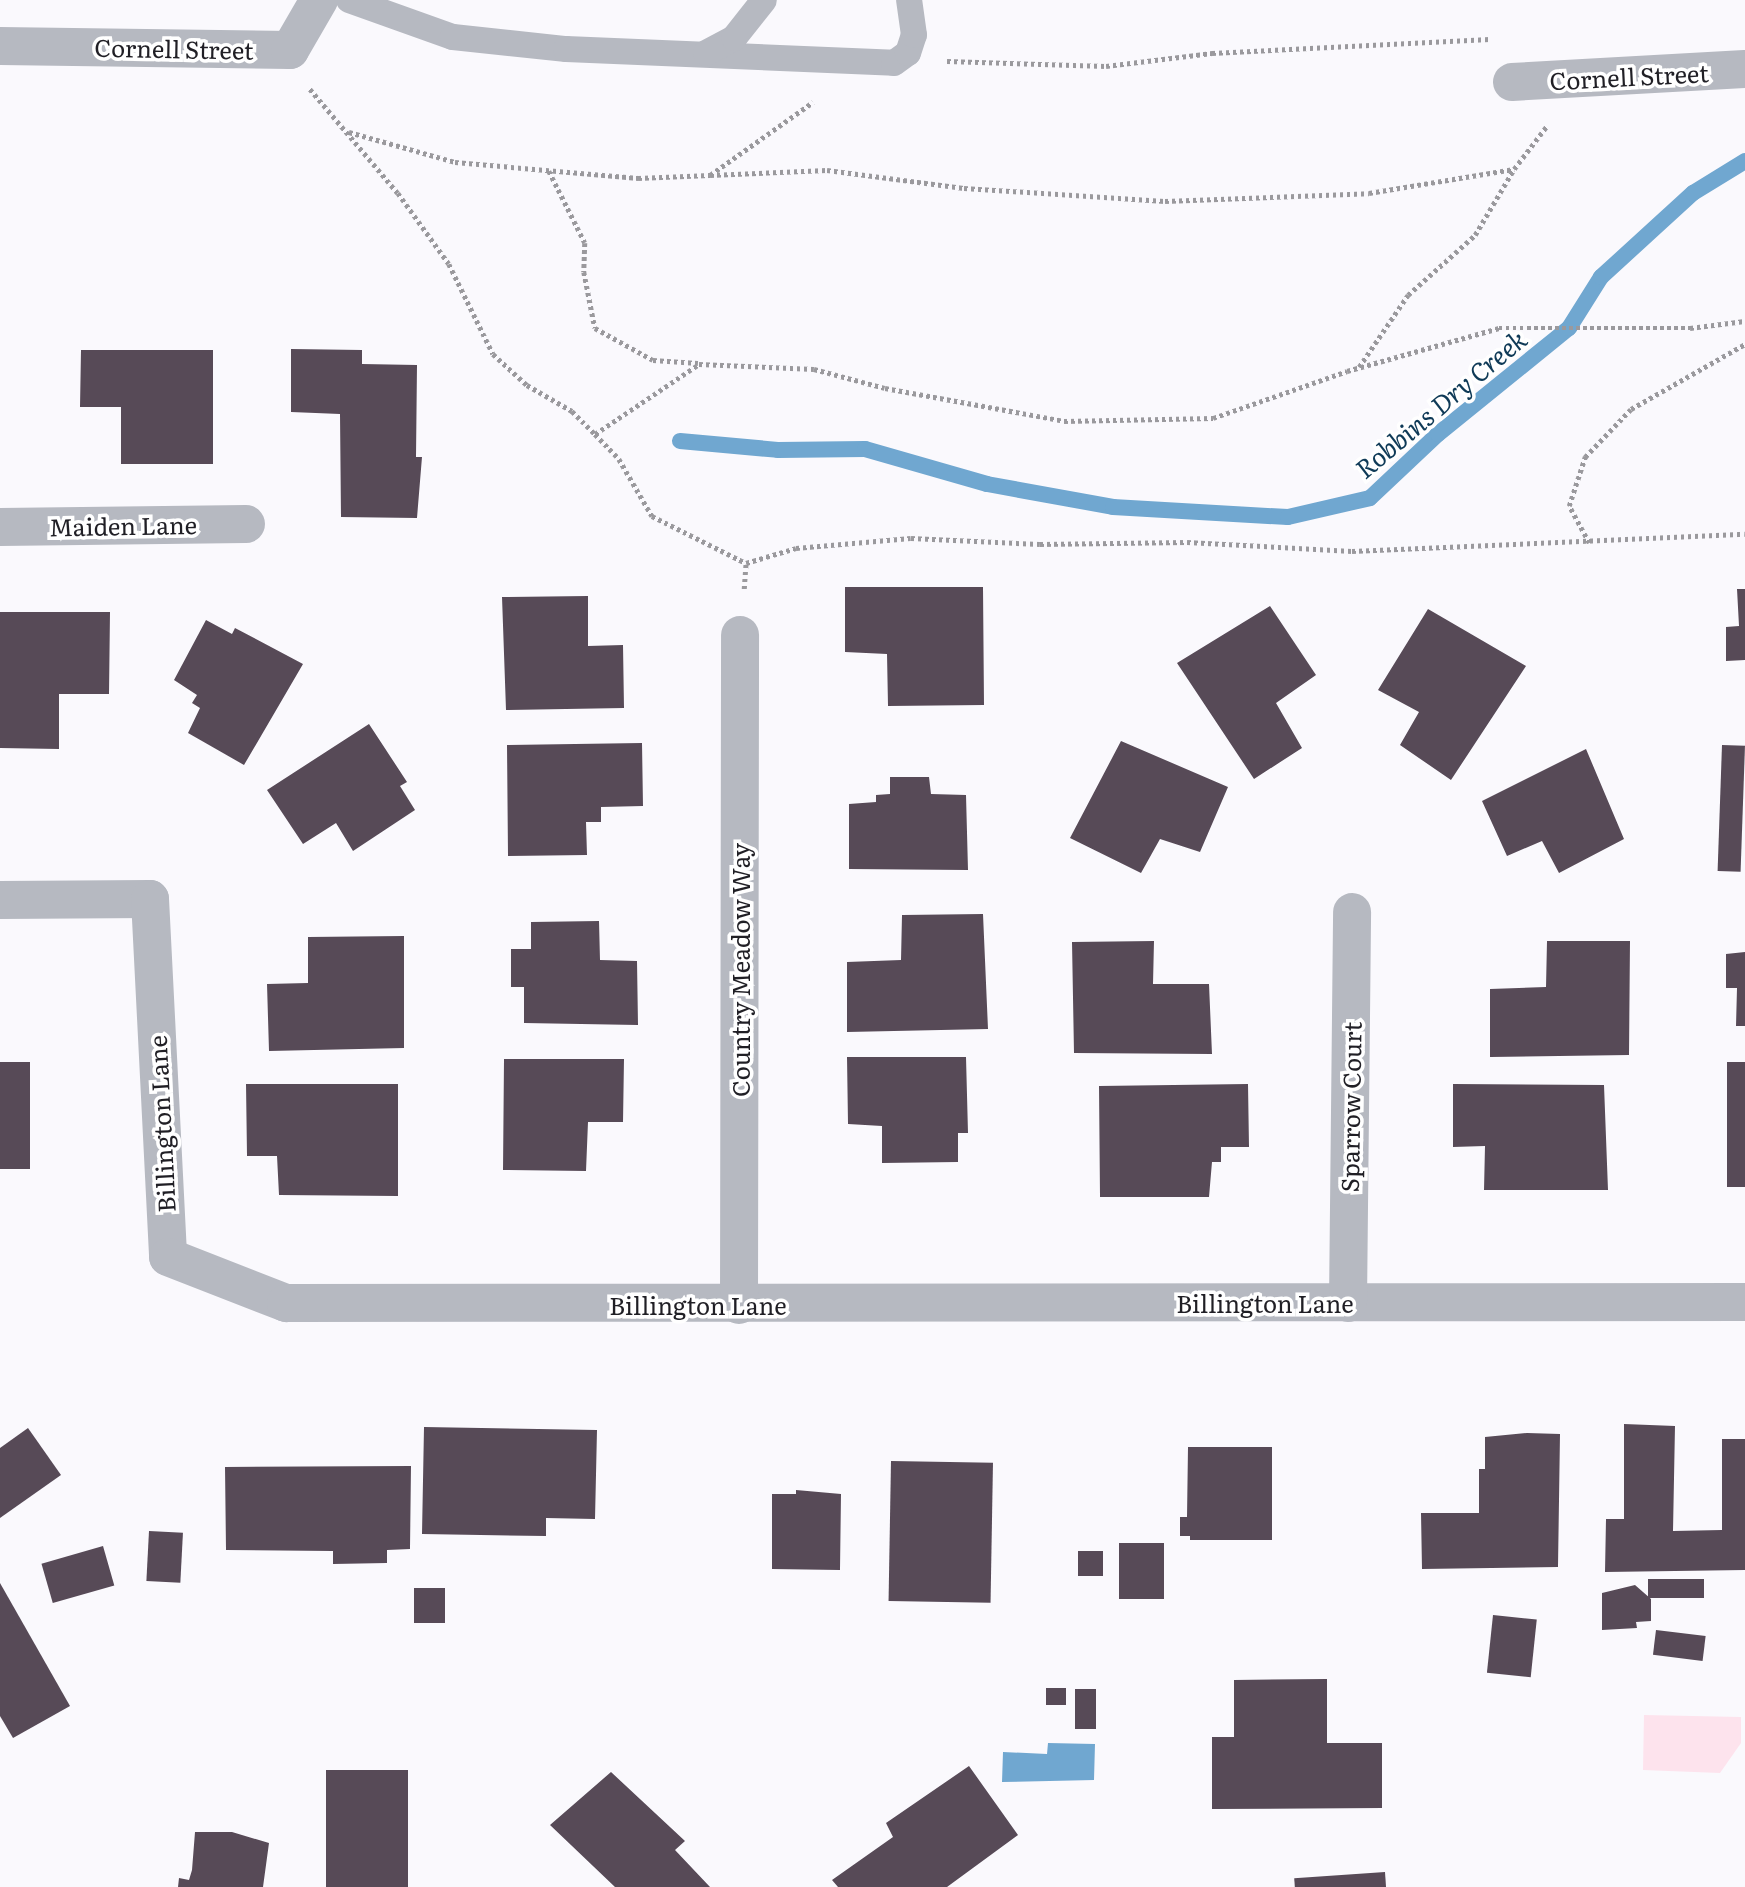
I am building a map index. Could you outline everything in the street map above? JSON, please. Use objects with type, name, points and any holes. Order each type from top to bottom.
[{"type":"street","name":"Cornell Street","points":[[0,46],[290,50],[319,0]]},
{"type":"street","name":"Cornell Street","points":[[1512,82],[1745,69]]},
{"type":"street","name":"Maiden Lane","points":[[0,527],[246,524]]},
{"type":"street","name":"Country Meadow Way","points":[[739,1306],[740,635]]},
{"type":"street","name":"Billington Lane","points":[[0,900],[150,899],[167,1257],[286,1303],[739,1306],[1745,1302]]},
{"type":"street","name":"Sparrow Court","points":[[1348,1303],[1352,912]]},
{"type":"lane","points":[[349,0],[453,37],[580,50],[706,53],[894,63],[908,53],[914,35],[909,0]]},
{"type":"lane","points":[[706,53],[734,38],[764,0]]},
{"type":"path","points":[[934,64],[1106,66],[1212,53],[1502,38],[1512,82]]},
{"type":"path","points":[[290,50],[298,76],[349,132],[449,264],[493,354],[527,385],[572,411],[595,434],[619,459],[652,516],[746,564],[796,548],[911,538],[1040,544],[1187,542],[1352,551],[1588,543],[1745,534]]},
{"type":"path","points":[[1359,368],[1408,295],[1475,235],[1514,169],[1584,79]]},
{"type":"path","points":[[710,175],[823,96]]},
{"type":"path","points":[[349,132],[455,162],[549,172],[638,178],[827,170],[964,188],[1165,201],[1369,192],[1514,169]]},
{"type":"path","points":[[549,172],[585,243],[584,272],[595,328],[653,360],[814,369],[885,388],[1064,421],[1213,418],[1359,368],[1499,328],[1690,328],[1745,321]]},
{"type":"path","points":[[1588,543],[1569,506],[1585,457],[1631,409],[1745,344]]},
{"type":"path","points":[[595,434],[699,363]]},
{"type":"path","points":[[740,635],[746,564]]},
{"type":"shaded area","points":[[1644,1715],[1741,1717],[1741,1743],[1720,1773],[1643,1770]]},
{"type":"water","points":[[1048,1743],[1095,1744],[1094,1780],[1002,1782],[1003,1752],[1047,1754]]},
{"type":"building","points":[[291,349],[362,350],[362,364],[417,365],[416,457],[422,457],[417,518],[341,517],[340,414],[291,412]]},
{"type":"building","points":[[81,350],[213,350],[213,464],[121,464],[121,407],[80,407]]},
{"type":"building","points":[[845,587],[983,587],[984,705],[888,706],[887,654],[845,652]]},
{"type":"building","points":[[1737,589],[1745,589],[1745,660],[1726,661],[1726,627],[1739,626]]},
{"type":"building","points":[[588,596],[588,646],[623,645],[624,708],[506,710],[502,597]]},
{"type":"building","points":[[1270,606],[1316,675],[1276,703],[1302,748],[1254,779],[1177,663]]},
{"type":"building","points":[[1428,609],[1526,666],[1451,780],[1400,745],[1419,712],[1378,690]]},
{"type":"building","points":[[0,612],[110,612],[109,694],[59,694],[59,749],[0,748]]},
{"type":"building","points":[[206,620],[232,634],[235,628],[303,664],[244,765],[188,733],[200,708],[192,703],[197,695],[174,680]]},
{"type":"building","points":[[369,724],[407,782],[400,786],[415,810],[353,851],[336,823],[303,844],[267,790]]},
{"type":"building","points":[[1121,741],[1228,787],[1200,852],[1160,839],[1141,873],[1070,838]]},
{"type":"building","points":[[642,743],[643,806],[601,807],[601,822],[586,822],[587,855],[508,856],[507,745]]},
{"type":"building","points":[[1722,745],[1745,746],[1741,872],[1718,871]]},
{"type":"building","points":[[1586,749],[1624,839],[1559,873],[1542,841],[1507,856],[1482,801]]},
{"type":"building","points":[[890,777],[929,777],[931,794],[966,795],[968,870],[849,869],[849,804],[876,802],[876,795],[890,794]]},
{"type":"building","points":[[983,914],[988,1029],[847,1032],[847,962],[901,960],[902,915]]},
{"type":"building","points":[[599,921],[600,960],[637,961],[638,1025],[524,1023],[524,987],[511,987],[511,949],[531,949],[531,922]]},
{"type":"building","points":[[404,936],[404,1048],[269,1051],[267,984],[308,983],[308,937]]},
{"type":"building","points":[[1154,941],[1153,984],[1209,984],[1212,1054],[1074,1053],[1072,942]]},
{"type":"building","points":[[1547,941],[1630,941],[1629,1055],[1490,1057],[1490,989],[1546,987]]},
{"type":"building","points":[[1745,952],[1745,1026],[1736,1026],[1737,988],[1726,988],[1726,954]]},
{"type":"building","points":[[847,1057],[966,1057],[968,1133],[958,1133],[958,1162],[882,1163],[882,1126],[848,1124]]},
{"type":"building","points":[[504,1059],[624,1059],[623,1122],[588,1122],[586,1171],[503,1170]]},
{"type":"building","points":[[0,1062],[30,1062],[30,1169],[0,1169]]},
{"type":"building","points":[[1727,1062],[1745,1062],[1745,1187],[1727,1187]]},
{"type":"building","points":[[246,1084],[398,1084],[398,1196],[279,1195],[277,1156],[247,1156]]},
{"type":"building","points":[[1248,1084],[1249,1147],[1221,1147],[1221,1162],[1212,1162],[1209,1197],[1100,1197],[1099,1086]]},
{"type":"building","points":[[1453,1084],[1604,1085],[1608,1190],[1484,1190],[1485,1146],[1453,1147]]},
{"type":"building","points":[[1624,1424],[1675,1426],[1673,1531],[1722,1530],[1722,1439],[1745,1439],[1745,1570],[1605,1572],[1606,1519],[1624,1519]]},
{"type":"building","points":[[424,1427],[597,1430],[595,1519],[546,1518],[546,1536],[422,1534]]},
{"type":"building","points":[[28,1428],[61,1475],[0,1518],[0,1448]]},
{"type":"building","points":[[1527,1433],[1560,1434],[1558,1567],[1422,1569],[1421,1513],[1479,1513],[1479,1469],[1485,1469],[1485,1437]]},
{"type":"building","points":[[1188,1447],[1272,1447],[1272,1540],[1190,1540],[1190,1536],[1180,1536],[1180,1517],[1187,1517]]},
{"type":"building","points":[[891,1461],[993,1463],[991,1603],[889,1601]]},
{"type":"building","points":[[411,1466],[410,1549],[387,1550],[387,1563],[333,1564],[333,1551],[226,1550],[225,1467]]},
{"type":"building","points":[[796,1490],[841,1494],[840,1570],[772,1569],[772,1494],[796,1494]]},
{"type":"building","points":[[149,1531],[183,1533],[180,1583],[146,1581]]},
{"type":"building","points":[[1119,1543],[1164,1543],[1164,1599],[1119,1599]]},
{"type":"building","points":[[103,1546],[114,1585],[53,1603],[41,1564]]},
{"type":"building","points":[[1078,1551],[1103,1551],[1103,1576],[1078,1576]]},
{"type":"building","points":[[1648,1579],[1704,1579],[1704,1598],[1648,1598]]},
{"type":"building","points":[[0,1583],[70,1706],[13,1738],[0,1716]]},
{"type":"building","points":[[1635,1585],[1651,1599],[1651,1621],[1636,1622],[1637,1628],[1602,1630],[1602,1593]]},
{"type":"building","points":[[414,1588],[445,1588],[445,1623],[414,1623]]},
{"type":"building","points":[[1493,1615],[1537,1620],[1531,1677],[1487,1673]]},
{"type":"building","points":[[1656,1630],[1706,1636],[1703,1661],[1653,1655]]},
{"type":"building","points":[[1327,1679],[1327,1743],[1382,1743],[1382,1808],[1212,1809],[1212,1737],[1234,1737],[1234,1680]]},
{"type":"building","points":[[1046,1688],[1066,1688],[1066,1705],[1046,1705]]},
{"type":"building","points":[[1075,1689],[1096,1689],[1096,1729],[1075,1729]]},
{"type":"building","points":[[969,1766],[1018,1835],[947,1887],[838,1887],[832,1880],[893,1837],[886,1823]]},
{"type":"building","points":[[326,1770],[408,1770],[408,1887],[326,1887]]},
{"type":"building","points":[[611,1772],[685,1841],[675,1850],[710,1887],[615,1887],[550,1825]]},
{"type":"building","points":[[195,1832],[232,1832],[269,1843],[263,1887],[178,1887],[179,1878],[189,1880]]},
{"type":"building","points":[[1385,1872],[1386,1887],[1295,1887],[1294,1878]]},
{"type":"waterway","name":"Robbins Dry Creek","points":[[680,441],[778,450],[865,449],[987,484],[1113,507],[1288,517],[1370,498],[1438,434],[1569,328],[1601,277],[1693,193],[1745,161]]}]
